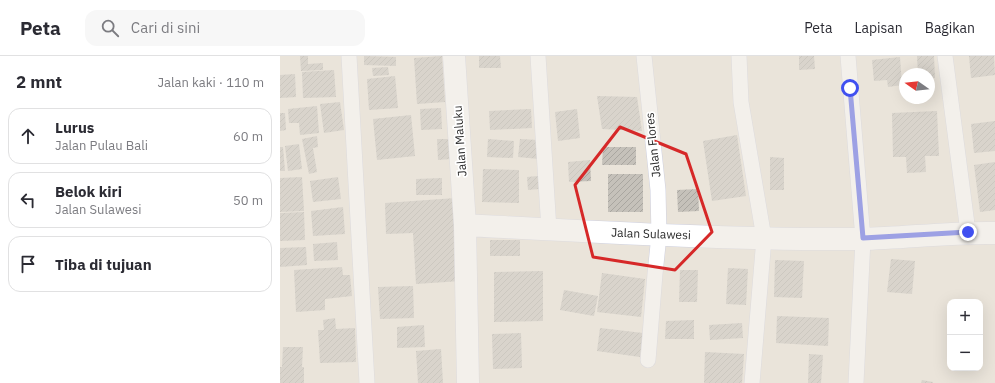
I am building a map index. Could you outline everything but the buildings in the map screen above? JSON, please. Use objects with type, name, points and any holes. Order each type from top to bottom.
[{"type":"main road","name":"Jalan Maluku","points":[[454,56],[465,225]]},
{"type":"main road","name":"Jalan Sulawesi","points":[[465,225],[659,235],[764,238],[863,238],[968,232],[995,233]]},
{"type":"main road","points":[[465,225],[468,383]]},
{"type":"street","points":[[349,56],[367,383]]},
{"type":"street","points":[[538,56],[549,230]]},
{"type":"street","name":"Jalan Flores","points":[[644,56],[658,190],[659,235],[648,360]]},
{"type":"street","points":[[739,56],[741,102],[764,238],[752,383]]},
{"type":"street","points":[[848,56],[863,238],[856,383]]},
{"type":"street","points":[[945,56],[968,232]]},
{"type":"highlighted area","points":[[620,127],[686,154],[712,232],[675,270],[593,257],[575,185]]},
{"type":"route","points":[[850,88],[863,238],[968,232]]}]
